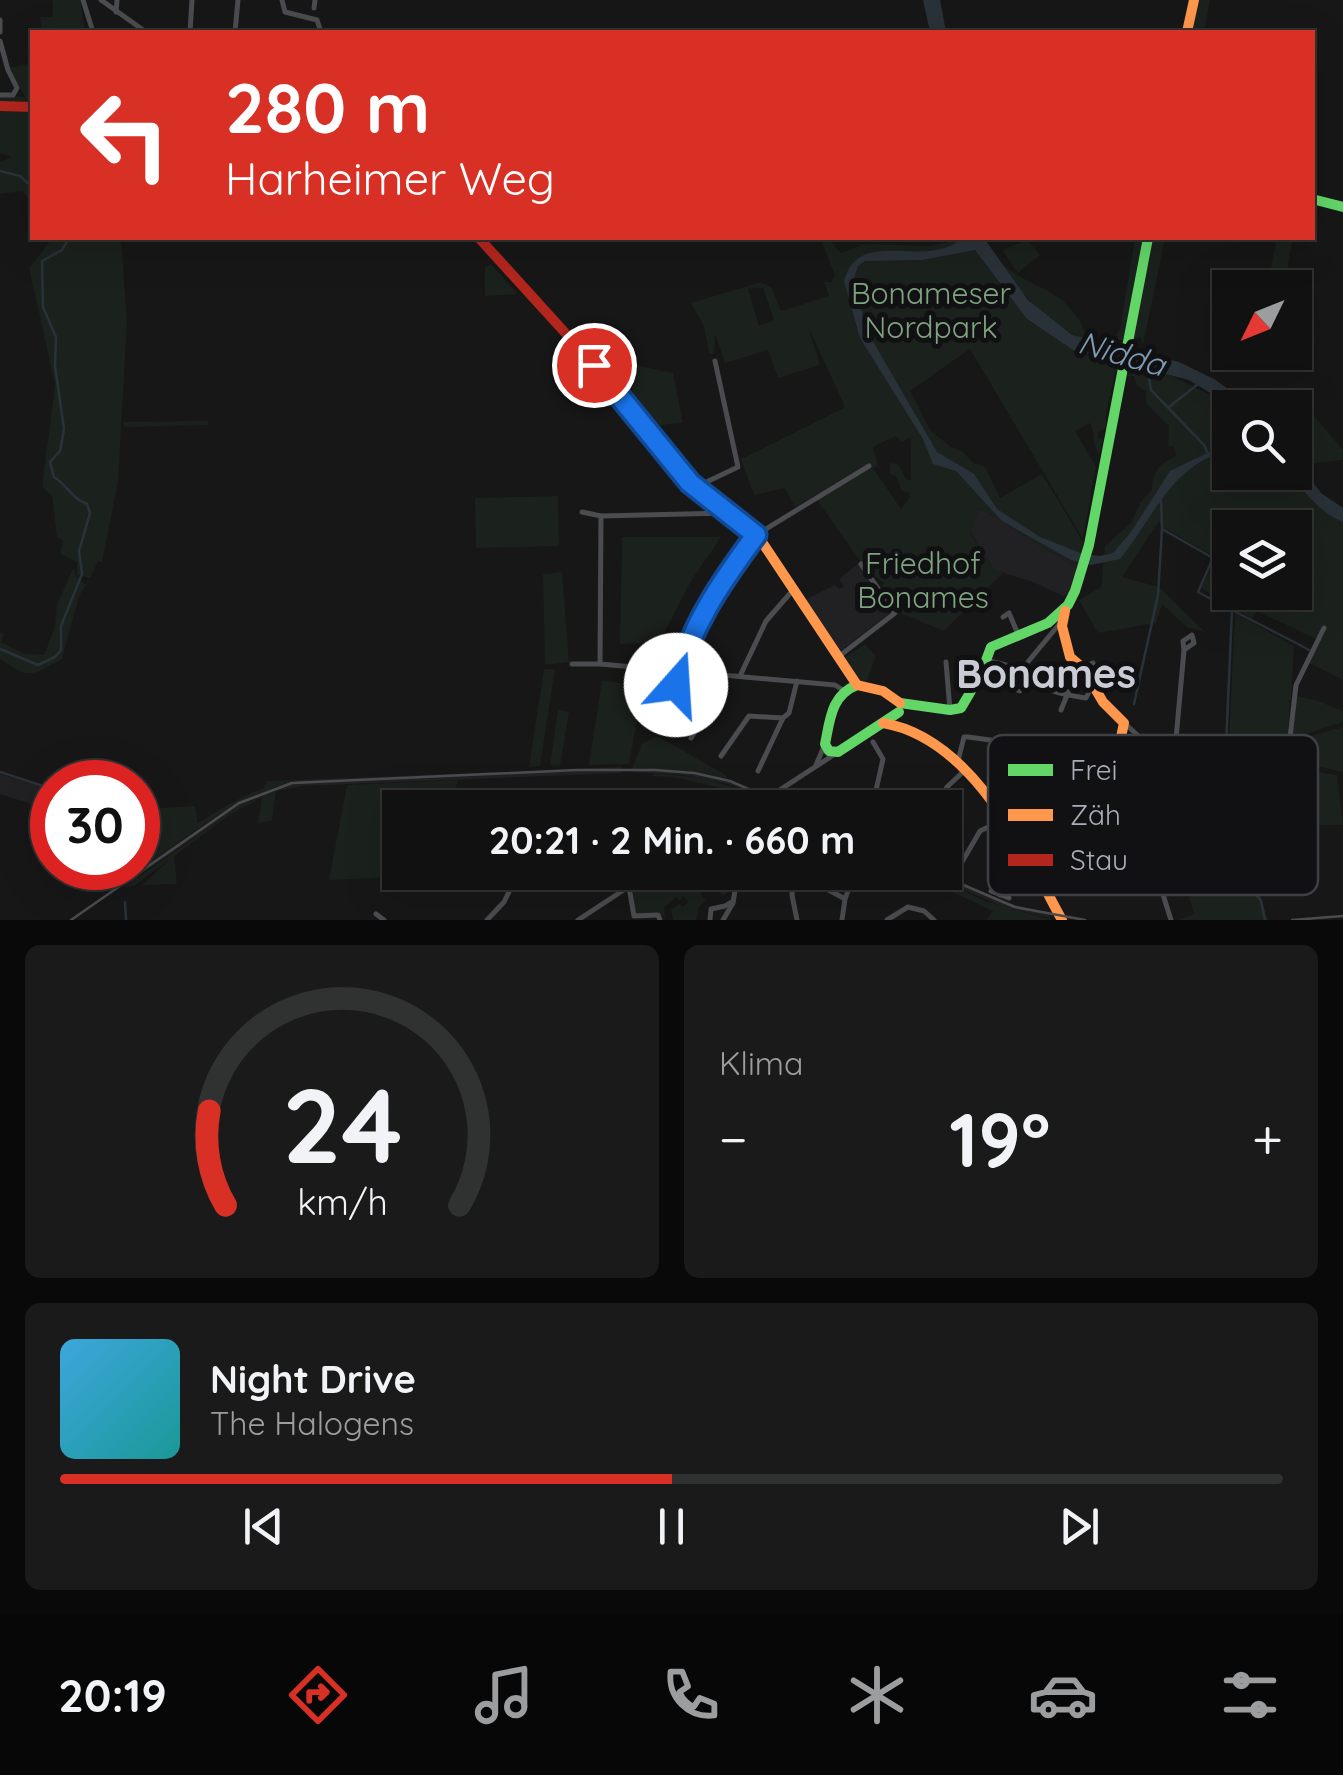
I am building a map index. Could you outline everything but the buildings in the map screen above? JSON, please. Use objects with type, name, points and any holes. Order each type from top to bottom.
[{"type":"street","points":[[83,0],[93,30]]},
{"type":"street","points":[[101,0],[143,30]]},
{"type":"street","points":[[116,12],[117,0]]},
{"type":"street","points":[[190,30],[192,0]]},
{"type":"street","points":[[234,30],[238,0]]},
{"type":"street","points":[[282,0],[285,12],[317,20],[320,30]]},
{"type":"street","points":[[314,8],[315,0]]},
{"type":"street","points":[[1187,30],[1194,0]]},
{"type":"street","points":[[0,20],[0,32]]},
{"type":"street","points":[[0,40],[17,90],[13,95],[0,95]]},
{"type":"street","points":[[0,106],[30,107]]},
{"type":"street","points":[[1315,201],[1343,208]]},
{"type":"street","points":[[481,240],[578,347],[695,488],[756,535],[856,685]]},
{"type":"street","points":[[1022,669],[1076,592],[1089,549],[1148,240]]},
{"type":"street","points":[[695,488],[738,467],[715,361]]},
{"type":"street","points":[[657,723],[703,616],[756,535],[869,466]]},
{"type":"street","points":[[582,512],[601,516],[727,514]]},
{"type":"street","points":[[600,664],[601,516]]},
{"type":"street","points":[[838,657],[895,613],[860,564]]},
{"type":"street","points":[[740,676],[766,622],[794,589]]},
{"type":"street","points":[[1003,617],[1009,613],[1019,637]]},
{"type":"street","points":[[780,790],[838,752],[870,737],[899,708],[950,710],[966,702],[991,647],[1059,619]]},
{"type":"street","points":[[1059,619],[1102,702],[1138,735]]},
{"type":"street","points":[[1290,735],[1294,689],[1324,628]]},
{"type":"street","points":[[1176,735],[1184,650]]},
{"type":"street","points":[[986,660],[1022,669],[1041,688],[1068,695],[1086,698],[1092,686]]},
{"type":"street","points":[[946,662],[950,710]]},
{"type":"street","points":[[572,664],[679,670],[837,686],[843,690]]},
{"type":"street","points":[[1061,710],[1083,664]]},
{"type":"street","points":[[1012,668],[1006,686],[1020,691]]},
{"type":"street","points":[[691,738],[710,703],[716,674]]},
{"type":"street","points":[[722,752],[748,716],[783,718],[789,714],[797,682]]},
{"type":"street","points":[[814,768],[825,744],[834,703],[843,690],[856,685],[884,690],[899,708],[900,721],[910,732]]},
{"type":"street","points":[[758,772],[768,762],[783,718]]},
{"type":"street","points":[[884,723],[910,732],[962,765],[988,791]]},
{"type":"street","points":[[1121,735],[1124,723]]},
{"type":"street","points":[[690,726],[696,730]]},
{"type":"street","points":[[870,737],[883,758],[876,790]]},
{"type":"street","points":[[945,790],[962,765],[964,737],[988,740]]},
{"type":"street","points":[[825,744],[830,751],[838,752]]},
{"type":"street","points":[[965,862],[980,831],[988,827]]},
{"type":"street","points":[[487,920],[510,890]]},
{"type":"street","points":[[578,920],[624,890]]},
{"type":"street","points":[[630,890],[634,916],[658,914],[660,920]]},
{"type":"street","points":[[724,918],[735,890]]},
{"type":"street","points":[[793,890],[797,920]]},
{"type":"street","points":[[828,890],[844,899]]},
{"type":"street","points":[[842,920],[848,890]]},
{"type":"street","points":[[1000,895],[1009,898]]},
{"type":"street","points":[[1048,895],[1062,920]]},
{"type":"street","points":[[1164,895],[1172,920]]},
{"type":"street","points":[[710,920],[709,912],[728,905],[734,898]]},
{"type":"street","points":[[718,907],[725,911],[724,918]]},
{"type":"street","points":[[887,920],[899,910],[913,907],[934,920]]},
{"type":"street","points":[[376,914],[384,920]]},
{"type":"shaded area","points":[[567,343],[611,395],[563,395]]},
{"type":"shaded area","points":[[979,508],[1079,569],[1073,591],[1063,596],[994,570],[970,531]]},
{"type":"shaded area","points":[[858,564],[892,611],[840,651],[805,600],[835,585],[839,589],[844,586],[839,579]]},
{"type":"shaded area","points":[[622,767],[622,773],[301,786],[276,791],[243,804],[160,861],[160,856],[241,800],[271,786],[300,780]]},
{"type":"shaded area","points":[[632,768],[717,776],[756,790],[684,775],[630,772]]},
{"type":"shaded area","points":[[0,774],[30,783],[30,804],[0,794]]},
{"type":"shaded area","points":[[962,884],[1004,902],[1049,913],[1050,918],[1002,906],[962,889]]},
{"type":"green space","points":[[53,0],[80,0],[85,30],[42,30],[40,17],[53,17]]},
{"type":"green space","points":[[1197,0],[1210,0],[1204,30],[1191,30]]},
{"type":"green space","points":[[30,63],[30,102],[0,102],[0,96],[25,97],[9,68]]},
{"type":"green space","points":[[0,110],[30,111],[30,200],[22,191],[0,194],[0,162],[11,157],[0,153]]},
{"type":"green space","points":[[51,240],[121,240],[127,322],[118,482],[102,562],[98,561],[90,578],[77,575],[77,562],[60,554],[63,540],[57,537],[52,496],[42,487],[55,384],[29,268]]},
{"type":"green space","points":[[821,240],[830,240],[841,253],[864,244],[930,246],[968,240],[1028,320],[1073,350],[1117,365],[1106,428],[1099,432],[1098,438],[1103,439],[1099,455],[1090,423],[1075,431],[1096,467],[1083,539],[970,349],[910,391],[930,430],[973,463],[985,467],[1000,498],[1042,474],[1085,545],[1079,569],[979,508],[970,532],[994,570],[1004,572],[944,631],[896,611],[880,590],[884,583],[866,569],[817,500],[871,467],[865,465],[795,507],[785,488],[754,495],[741,459],[845,407],[808,326],[820,365],[778,378],[768,350],[725,363],[715,334],[714,354],[709,353],[704,326],[691,303],[761,282],[771,287],[781,311],[829,296],[824,282],[832,282],[835,275]],"holes":[[[763,288],[774,320],[759,326],[748,289]],[[896,436],[901,442],[910,438],[911,481],[898,464],[890,463],[890,474],[896,476],[902,491],[910,493],[901,509],[873,468],[878,466],[873,447]]]},
{"type":"green space","points":[[1027,240],[1040,255],[1018,273],[1002,250]]},
{"type":"green space","points":[[1135,240],[1145,240],[1127,340],[1114,340],[1120,329]]},
{"type":"green space","points":[[1151,240],[1165,240],[1143,345],[1140,337],[1134,339]]},
{"type":"green space","points":[[1277,240],[1293,240],[1287,270],[1270,270]]},
{"type":"green space","points":[[995,258],[1061,299],[1081,323],[1088,341],[1047,317]]},
{"type":"green space","points":[[491,264],[518,294],[485,296],[485,267]]},
{"type":"green space","points":[[616,361],[673,373],[683,423],[650,426],[613,383]]},
{"type":"green space","points":[[1130,367],[1168,374],[1212,396],[1212,490],[1304,490],[1314,503],[1343,522],[1343,680],[1309,663],[1320,641],[1257,611],[1252,619],[1237,610],[1312,610],[1312,510],[1212,510],[1212,555],[1164,528],[1159,521],[1122,577],[1159,587],[1205,632],[1188,628],[1162,604],[1156,623],[1098,633],[1079,600],[1101,587],[1105,546],[1131,523],[1140,503],[1152,490],[1158,468],[1176,456],[1174,446],[1168,446],[1169,426],[1146,403],[1146,391],[1137,386],[1134,376],[1128,376]]},
{"type":"green space","points":[[1312,413],[1343,450],[1343,460],[1312,464]]},
{"type":"green space","points":[[208,421],[208,425],[124,427],[123,422]]},
{"type":"green space","points":[[558,496],[559,546],[476,548],[475,498]]},
{"type":"green space","points":[[622,537],[721,537],[691,581],[659,643],[620,644]]},
{"type":"green space","points":[[1212,565],[1212,595],[1201,588]]},
{"type":"green space","points":[[74,567],[76,577],[86,585],[79,596],[62,659],[25,673],[0,659],[0,632],[4,634],[1,642],[23,653],[44,655],[55,627],[57,604]]},
{"type":"green space","points":[[562,572],[569,662],[545,665],[543,574]]},
{"type":"green space","points":[[1235,613],[1294,646],[1288,735],[1229,735]]},
{"type":"green space","points":[[865,644],[876,656],[866,683],[859,680],[844,658]]},
{"type":"green space","points":[[544,669],[555,669],[540,766],[529,767]]},
{"type":"green space","points":[[602,680],[643,687],[629,764],[589,765]]},
{"type":"green space","points":[[1296,696],[1343,711],[1343,722],[1291,735]]},
{"type":"green space","points":[[558,710],[569,712],[560,766],[550,765]]},
{"type":"green space","points":[[1343,727],[1343,772],[1318,766],[1315,735]]},
{"type":"green space","points":[[657,736],[728,779],[695,772],[632,768],[642,744]]},
{"type":"green space","points":[[1318,772],[1337,775],[1343,825],[1318,825]]},
{"type":"green space","points":[[654,773],[704,778],[741,790],[677,778],[653,776]]},
{"type":"green space","points":[[300,780],[228,809],[160,855],[160,849],[170,842],[230,804],[264,788],[267,781]]},
{"type":"green space","points":[[458,780],[455,790],[382,790],[382,878],[329,880],[347,785]]},
{"type":"green space","points":[[276,791],[272,821],[258,823],[262,797],[232,813],[174,856],[177,884],[160,884],[160,868],[169,860],[160,867],[160,862],[243,804]]},
{"type":"green space","points":[[195,806],[198,824],[160,849],[160,808]]},
{"type":"green space","points":[[705,890],[700,894],[706,900],[699,907],[696,920],[673,920],[671,909],[688,902],[683,895],[680,901],[676,897],[664,907],[665,918],[658,913],[636,915],[632,892]]},
{"type":"green space","points":[[948,890],[962,890],[988,902],[1053,920],[986,920],[993,911]]},
{"type":"green space","points":[[1188,895],[1261,895],[1268,920],[1179,920],[1194,914]]},
{"type":"water","points":[[923,0],[940,0],[946,30],[930,30]]},
{"type":"water","name":"Nidda","points":[[959,240],[985,240],[1028,300],[1072,335],[1179,362],[1229,390],[1212,390],[1212,394],[1189,380],[1073,350],[1027,319],[975,250],[922,260],[865,261],[858,266],[853,281],[868,333],[937,452],[974,474],[997,509],[1040,537],[1083,554],[1113,553],[1170,471],[1212,451],[1212,456],[1178,479],[1120,559],[1091,565],[1071,560],[1002,521],[956,471],[933,464],[923,439],[860,338],[844,281],[852,264],[864,255],[878,251],[930,251]]},
{"type":"water","points":[[1312,481],[1321,493],[1343,508],[1343,522],[1334,518],[1303,490],[1312,490]]},
{"type":"waterway","points":[[0,171],[20,176],[30,185]]},
{"type":"waterway","points":[[0,649],[38,665],[55,657],[61,650],[61,626],[82,574],[79,551],[90,513],[87,504],[54,477],[50,462],[60,451],[64,429],[55,366],[56,337],[43,307],[42,261],[62,250],[68,240]]},
{"type":"waterway","name":"Nidda","points":[[1147,367],[1151,390],[1207,452]]},
{"type":"waterway","points":[[1169,407],[1198,384]]},
{"type":"waterway","points":[[1161,499],[1162,529],[1213,558],[1198,592],[1232,610],[1227,735]]},
{"type":"waterway","points":[[1134,704],[1158,595],[1162,529]]},
{"type":"waterway","points":[[1232,610],[1296,643]]},
{"type":"waterway","points":[[1298,644],[1309,650]]},
{"type":"waterway","points":[[0,772],[30,782]]},
{"type":"waterway","points":[[1256,895],[1265,920]]},
{"type":"waterway","points":[[125,902],[126,920]]},
{"type":"tram line","points":[[71,920],[239,803],[292,783],[655,770],[694,773],[751,790]]},
{"type":"tram line","points":[[962,884],[1015,907],[1085,920]]},
{"type":"tram line","points":[[1292,920],[1343,916]]},
{"type":"traffic: fast","points":[[1315,200],[1343,207]]},
{"type":"traffic: fast","points":[[900,703],[961,708],[991,647],[1048,623],[1068,605],[1089,545],[1148,240]]},
{"type":"traffic: fast","points":[[857,685],[848,689],[833,709],[825,744],[829,751],[838,752],[899,712]]},
{"type":"traffic: slow","points":[[1187,30],[1194,0]]},
{"type":"traffic: slow","points":[[752,533],[760,539],[857,685]]},
{"type":"traffic: slow","points":[[1065,611],[1062,626],[1070,657],[1083,668],[1103,702],[1124,723],[1121,735]]},
{"type":"traffic: slow","points":[[857,685],[883,691],[900,703]]},
{"type":"traffic: slow","points":[[883,723],[915,733],[943,750],[988,796]]},
{"type":"traffic: slow","points":[[1049,895],[1062,920]]},
{"type":"traffic: jam","points":[[0,106],[30,107]]},
{"type":"traffic: jam","points":[[481,240],[578,347],[690,483],[752,533]]},
{"type":"district","name":"Bonames","points":[[1046,673]]},
{"type":"route","points":[[594,365],[690,483],[756,535],[703,616],[682,659],[676,685]]},
{"type":"park label","name":"Bonameser Nordpark","points":[[931,310]]},
{"type":"park label","name":"Friedhof Bonames","points":[[923,580]]}]
